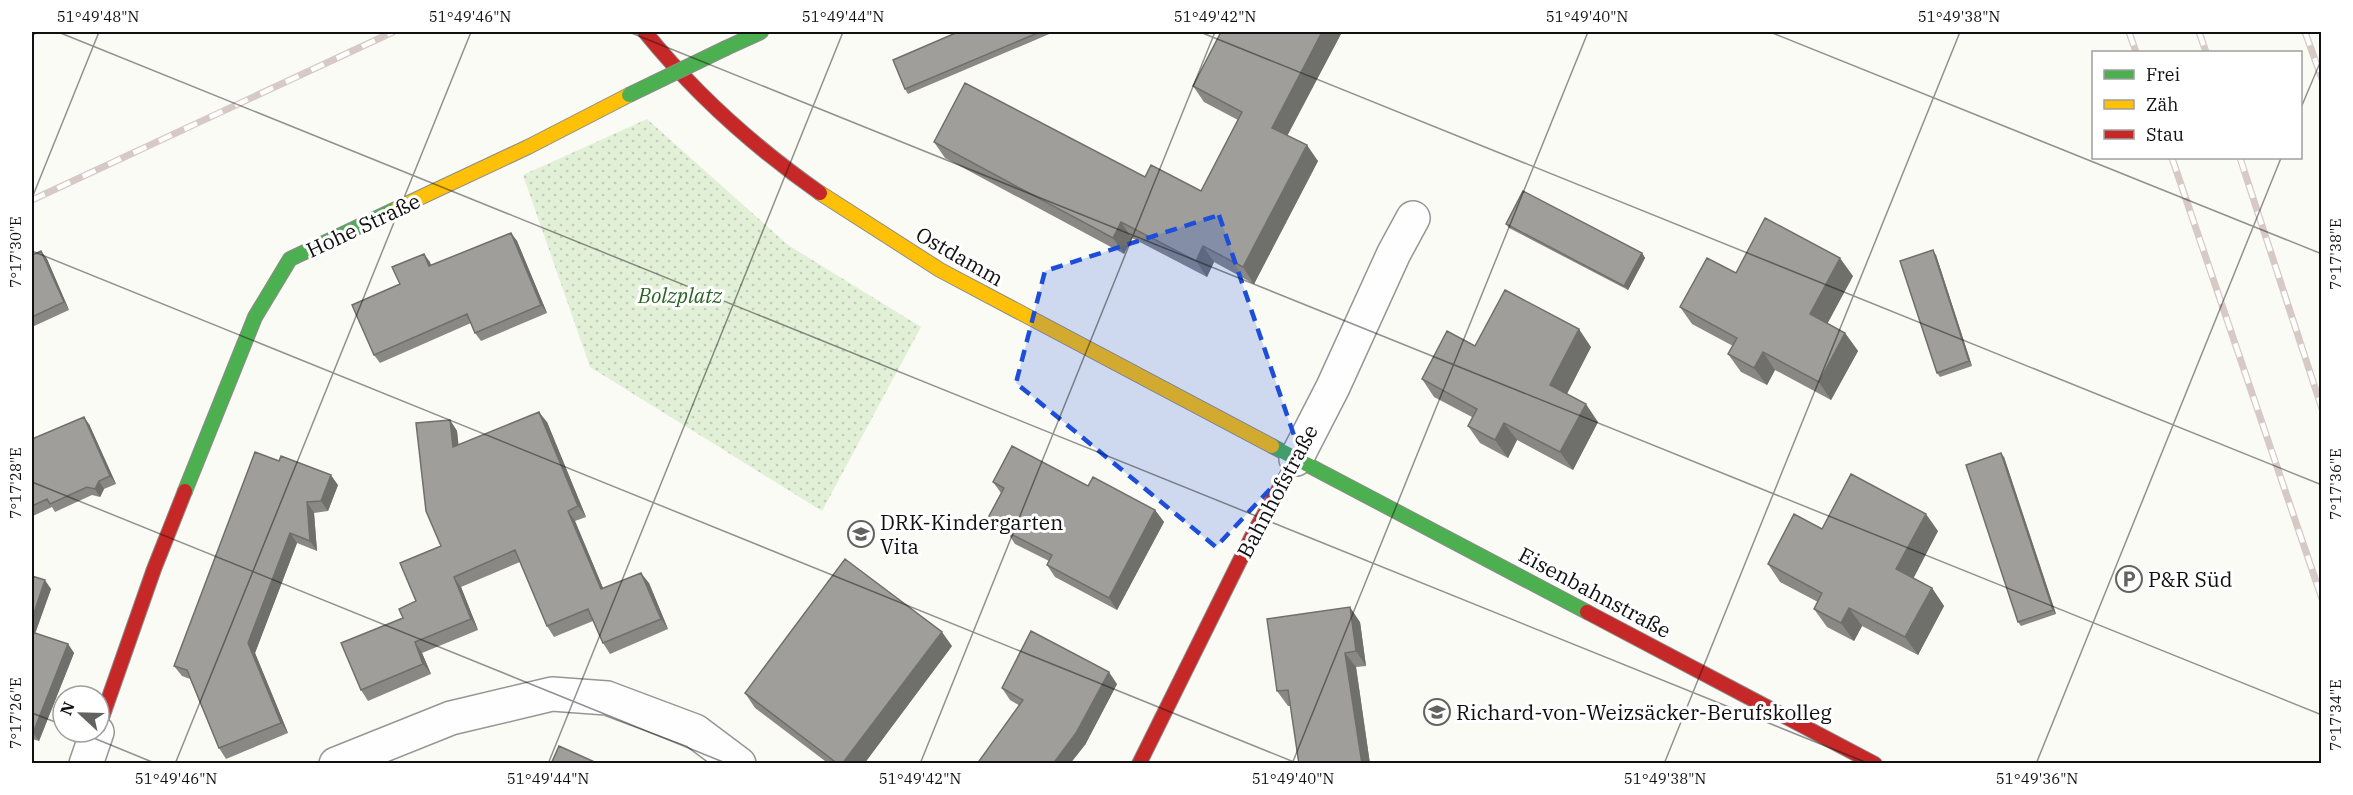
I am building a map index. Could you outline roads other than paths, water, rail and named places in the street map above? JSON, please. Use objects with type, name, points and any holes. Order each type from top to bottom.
[{"type":"street","name":"Ostdamm","points":[[645,32],[659,51],[708,102],[768,157],[840,209],[940,270],[1296,459]]},
{"type":"street","name":"Hohe Straße","points":[[111,692],[154,569],[238,356],[255,317],[290,259],[528,147],[629,95],[761,32]]},
{"type":"street","name":"Bahnhofstraße","points":[[1139,764],[1254,532],[1334,387],[1394,253],[1413,218]]},
{"type":"street","name":"Eisenbahnstraße","points":[[1296,459],[1875,764]]},
{"type":"street","points":[[336,764],[451,718],[552,694],[607,698],[695,732],[739,764]]},
{"type":"street","points":[[86,764],[93,744]]},
{"type":"railway","points":[[32,200],[393,32]]},
{"type":"railway","points":[[2129,32],[2136,51]]},
{"type":"railway","points":[[2199,32],[2206,51]]},
{"type":"railway","points":[[2305,32],[2322,79]]},
{"type":"railway","points":[[2172,159],[2322,599]]},
{"type":"railway","points":[[2240,159],[2322,409]]},
{"type":"place","name":"DRK-Kindergarten Vita","points":[[861,534]]},
{"type":"place","name":"P&R Süd","points":[[2129,579]]},
{"type":"place","name":"Richard-von-Weizsäcker-Berufskolleg","points":[[1437,712]]},
{"type":"park label","name":"Bolzplatz","points":[[680,295]]}]
